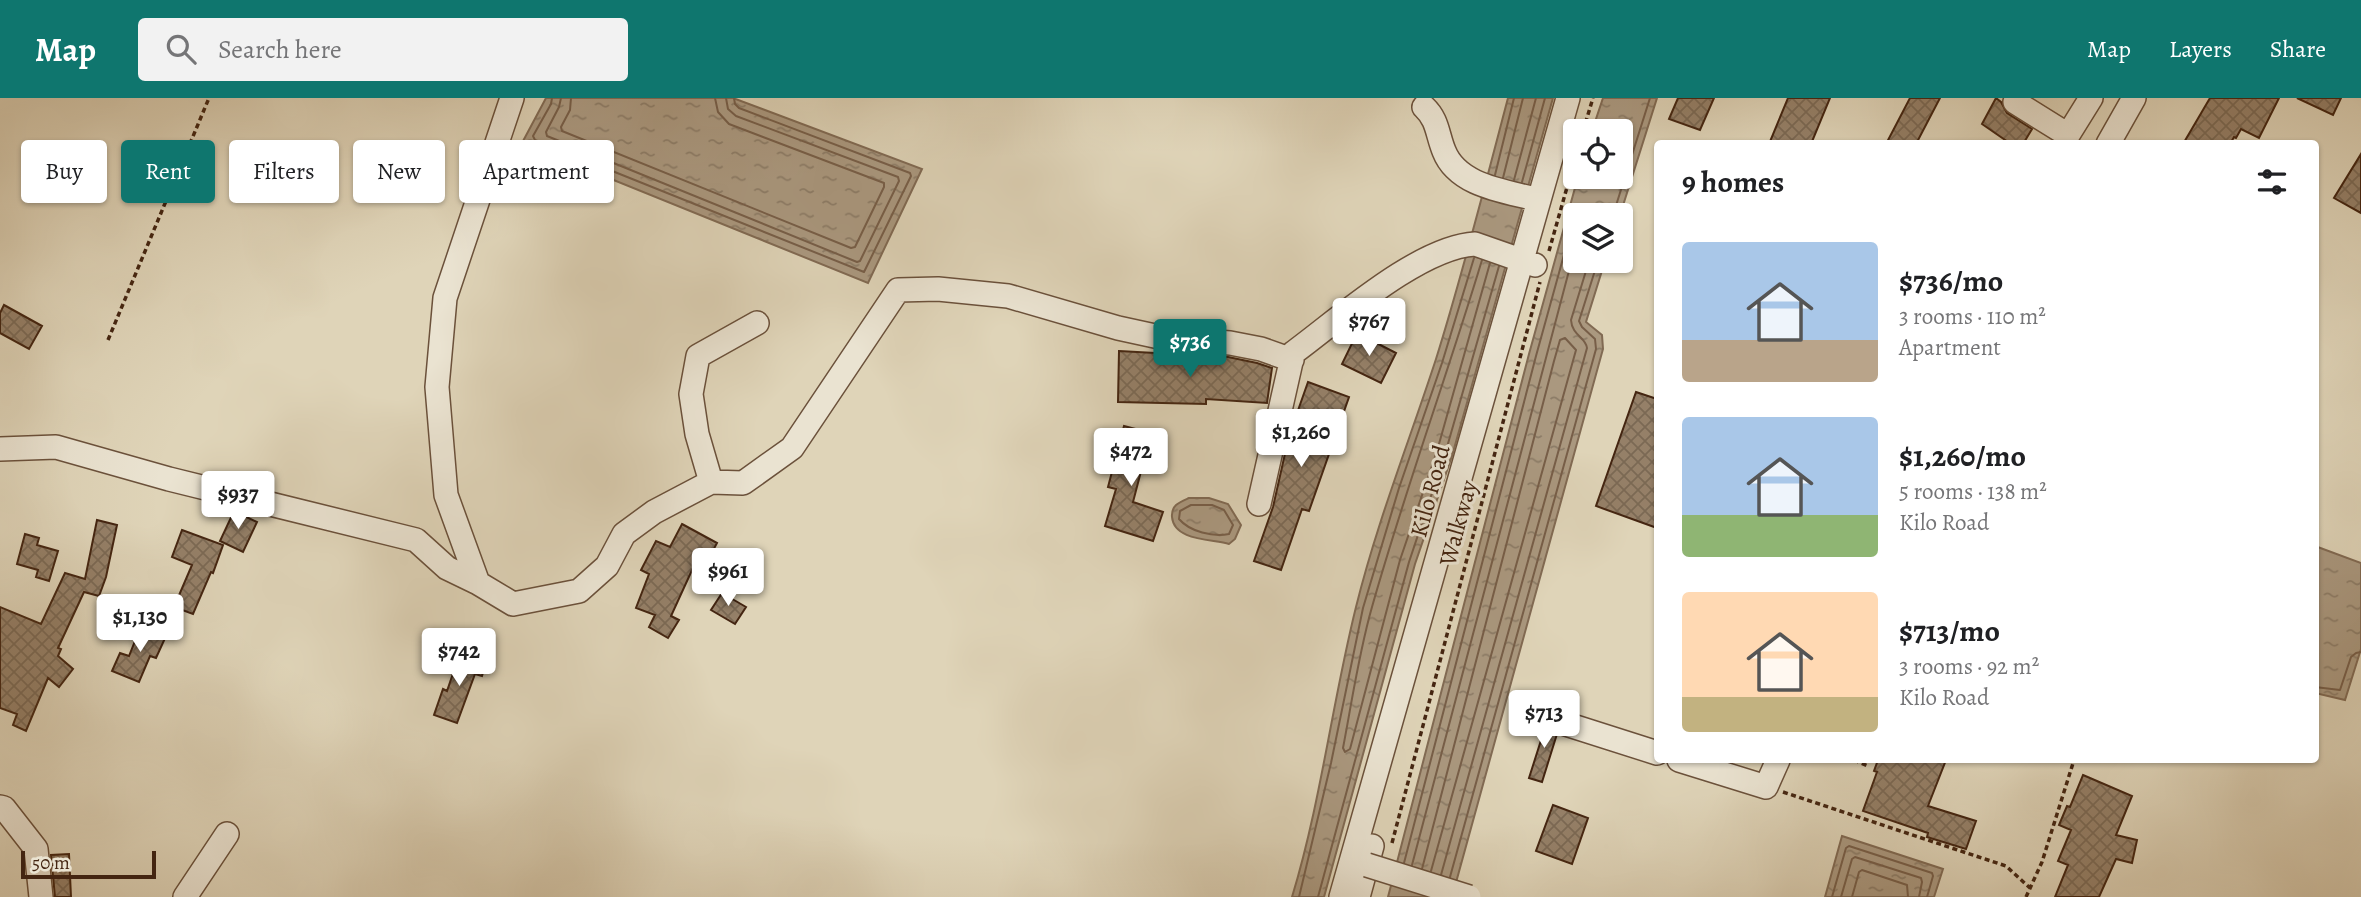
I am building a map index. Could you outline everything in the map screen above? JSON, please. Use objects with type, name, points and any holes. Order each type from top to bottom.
[{"type":"street","points":[[478,583],[446,495],[437,387],[445,298],[512,98]]},
{"type":"street","name":"Kilo Road","points":[[1341,897],[1536,266],[1539,200],[1568,98]]},
{"type":"street","name":"Kilo Road","points":[[1358,897],[1582,98]]},
{"type":"street","points":[[2015,102],[2068,135],[2091,98]]},
{"type":"street","points":[[2110,140],[2134,98]]},
{"type":"street","points":[[1424,107],[1438,128],[1444,152],[1455,170],[1471,180],[1539,200]]},
{"type":"street","points":[[1259,504],[1293,353],[1396,277],[1436,255],[1475,244],[1536,266]]},
{"type":"street","points":[[0,449],[56,447],[169,479],[416,540],[447,568],[513,604],[579,592],[607,566],[624,534],[654,512],[711,482],[743,483],[792,448],[898,290],[938,289],[1008,296],[1118,328],[1164,338],[1230,343],[1261,349],[1292,360]]},
{"type":"street","points":[[711,482],[697,434],[691,394],[698,356],[757,323]]},
{"type":"street","points":[[1566,724],[1654,751]]},
{"type":"street","points":[[1689,763],[1766,787],[1777,763]]},
{"type":"street","points":[[0,807],[4,808],[36,849],[41,897]]},
{"type":"street","points":[[186,897],[227,834]]},
{"type":"street","points":[[1367,865],[1469,897]]},
{"type":"path","points":[[108,340],[209,98]]},
{"type":"path","points":[[1587,119],[1593,98]]},
{"type":"path","name":"Walkway","points":[[1392,843],[1536,266],[1564,189]]},
{"type":"path","points":[[1862,763],[1868,765]]},
{"type":"path","points":[[2026,897],[2042,862],[2073,763]]},
{"type":"path","points":[[1766,787],[2006,866],[2030,888]]},
{"type":"water","points":[[546,98],[733,98],[922,169],[868,283],[614,180],[614,140],[524,140]]},
{"type":"water","points":[[1508,98],[1553,98],[1452,456],[1415,564],[1324,897],[1292,897],[1311,825],[1364,575],[1446,327]]},
{"type":"water","points":[[1603,98],[1657,98],[1633,174],[1633,119],[1596,119]]},
{"type":"water","points":[[1575,189],[1628,189],[1624,203],[1571,203]]},
{"type":"water","points":[[1563,231],[1563,273],[1601,273],[1586,322],[1602,335],[1603,349],[1452,897],[1388,897]]},
{"type":"water","points":[[1189,498],[1209,498],[1228,504],[1241,525],[1235,539],[1229,544],[1195,538],[1179,531],[1174,525],[1173,510]]},
{"type":"water","points":[[2319,547],[2361,563],[2361,649],[2345,700],[2319,694]]},
{"type":"water","points":[[1842,836],[1943,869],[1934,897],[1825,897]]},
{"type":"building","points":[[1678,98],[1714,98],[1700,130],[1669,119]]},
{"type":"building","points":[[1788,98],[1830,98],[1813,140],[1771,140]]},
{"type":"building","points":[[1910,98],[1940,98],[1918,140],[1888,140]]},
{"type":"building","points":[[1996,98],[2007,113],[2032,129],[2025,140],[2005,140],[1982,124]]},
{"type":"building","points":[[2210,98],[2279,98],[2259,138],[2241,129],[2232,140],[2185,140]]},
{"type":"building","points":[[2297,98],[2341,98],[2333,115]]},
{"type":"building","points":[[2361,154],[2361,213],[2334,198]]},
{"type":"building","points":[[4,305],[42,326],[29,349],[0,333],[0,313]]},
{"type":"building","points":[[1357,333],[1396,353],[1381,383],[1342,364]]},
{"type":"building","points":[[1119,351],[1228,357],[1272,368],[1267,403],[1206,399],[1206,404],[1118,402]]},
{"type":"building","points":[[1308,382],[1349,397],[1309,511],[1302,509],[1281,570],[1254,561],[1273,507],[1289,436]]},
{"type":"building","points":[[1636,392],[1654,398],[1654,527],[1596,506]]},
{"type":"building","points":[[1124,426],[1151,433],[1133,502],[1163,512],[1153,541],[1105,526],[1116,489],[1108,487]]},
{"type":"building","points":[[234,511],[257,522],[243,552],[220,541]]},
{"type":"building","points":[[97,520],[117,525],[106,577],[99,596],[84,592],[58,648],[61,649],[58,656],[73,669],[59,687],[48,678],[26,731],[13,725],[17,714],[0,708],[0,607],[41,624],[65,573],[85,579]]},
{"type":"building","points":[[682,524],[717,543],[707,562],[698,557],[671,616],[679,620],[668,638],[649,627],[655,615],[636,608],[649,574],[641,570],[656,541],[670,547]]},
{"type":"building","points":[[182,530],[223,545],[193,614],[174,607],[192,565],[172,557]]},
{"type":"building","points":[[25,534],[39,538],[37,545],[58,551],[49,581],[36,577],[38,570],[17,564]]},
{"type":"building","points":[[722,593],[746,607],[735,624],[711,610]]},
{"type":"building","points":[[141,626],[166,636],[156,658],[150,656],[139,682],[112,671],[120,653],[129,656]]},
{"type":"building","points":[[460,653],[486,662],[482,676],[475,674],[457,723],[434,715],[443,689],[447,691]]},
{"type":"building","points":[[1550,712],[1556,714],[1552,726],[1557,734],[1542,782],[1529,778]]},
{"type":"building","points":[[1877,763],[1945,763],[1928,806],[1976,821],[1966,849],[1927,837],[1928,833],[1863,811],[1877,772],[1874,771]]},
{"type":"building","points":[[2083,775],[2132,796],[2116,835],[2137,840],[2132,863],[2116,859],[2099,897],[2055,897],[2068,865],[2058,861],[2071,830],[2059,825],[2067,806],[2070,807]]},
{"type":"building","points":[[1553,805],[1588,818],[1572,864],[1536,851]]},
{"type":"building","points":[[69,854],[71,897],[55,897],[51,855]]}]
